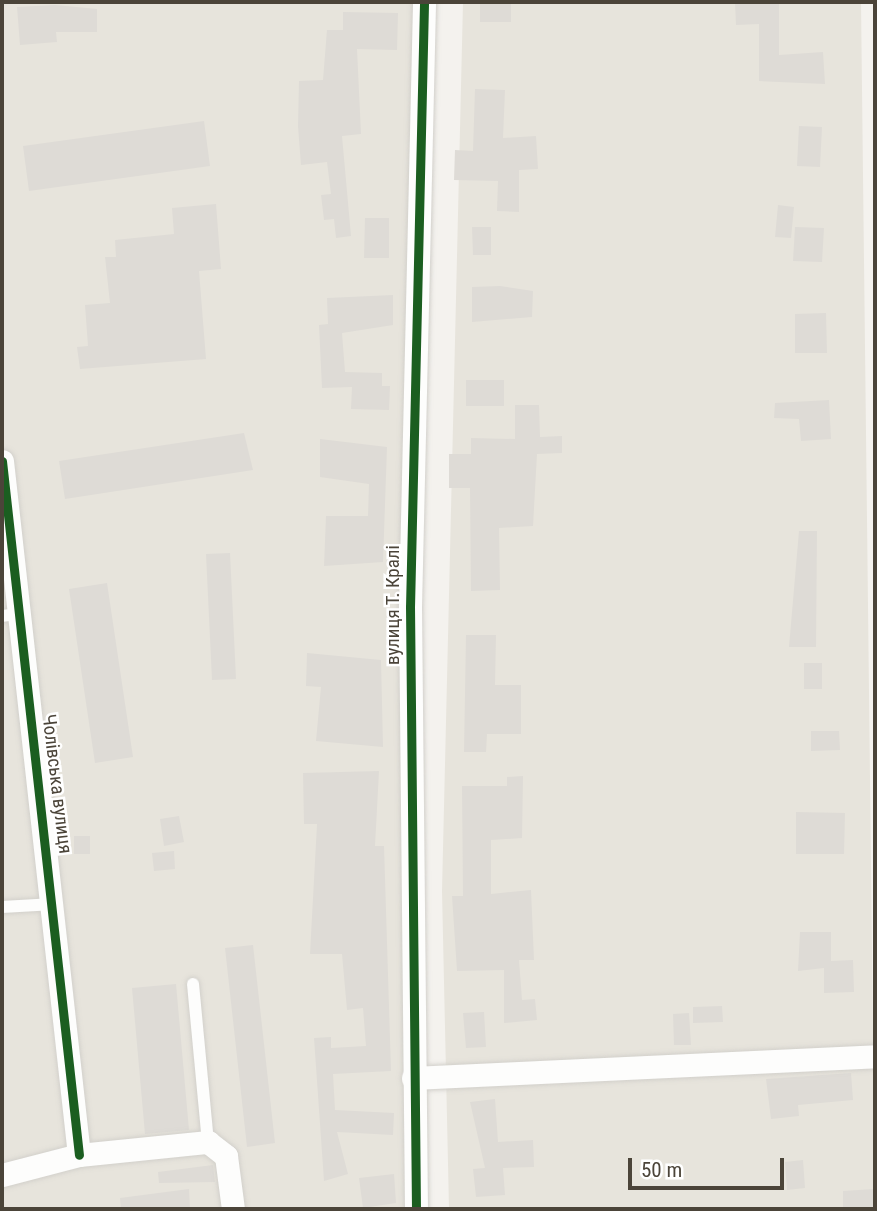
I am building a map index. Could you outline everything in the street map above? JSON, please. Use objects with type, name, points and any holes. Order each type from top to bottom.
[{"type":"street","name":"вулиця Т. Кралі","points":[[416,1209],[410,607],[424,2]]},
{"type":"street","name":"Чолівська вулиця","points":[[2,461],[9,615],[54,904],[79,1155]]},
{"type":"street","points":[[413,1078],[875,1056]]},
{"type":"street","points":[[2,1175],[79,1155],[208,1142],[226,1156],[233,1209]]},
{"type":"lane","points":[[2,907],[54,904]]},
{"type":"lane","points":[[193,984],[208,1142]]},
{"type":"shaded area","points":[[2,2],[422,2],[416,1209],[2,1209]]},
{"type":"shaded area","points":[[463,2],[861,2],[875,1209],[449,1209],[442,891]]},
{"type":"building","points":[[480,2],[511,2],[511,22],[480,22]]},
{"type":"building","points":[[735,2],[779,2],[779,55],[823,52],[825,84],[759,81],[759,24],[736,25]]},
{"type":"building","points":[[55,5],[97,9],[97,32],[56,32],[57,42],[20,45],[17,7]]},
{"type":"building","points":[[343,12],[398,13],[397,50],[357,49],[361,134],[342,136],[351,236],[336,238],[334,219],[324,220],[321,195],[331,194],[327,162],[301,165],[299,81],[323,80],[327,30],[343,30]]},
{"type":"building","points":[[475,89],[505,90],[503,138],[536,136],[538,169],[519,170],[519,212],[497,211],[498,181],[454,180],[455,150],[473,151]]},
{"type":"building","points":[[204,121],[210,166],[29,191],[23,146]]},
{"type":"building","points":[[799,126],[822,127],[820,167],[797,166]]},
{"type":"building","points":[[216,204],[221,269],[199,271],[206,359],[80,369],[77,347],[88,346],[85,305],[110,303],[105,257],[116,257],[115,240],[174,234],[172,208]]},
{"type":"building","points":[[778,205],[794,207],[791,238],[775,237]]},
{"type":"building","points":[[365,218],[389,218],[389,258],[364,258]]},
{"type":"building","points":[[472,227],[491,227],[491,255],[473,255]]},
{"type":"building","points":[[795,227],[824,228],[822,262],[793,261]]},
{"type":"building","points":[[500,286],[533,291],[532,317],[472,322],[472,287]]},
{"type":"building","points":[[393,295],[393,325],[342,333],[345,372],[382,373],[382,386],[390,386],[389,410],[351,409],[352,387],[322,388],[319,325],[328,324],[327,298]]},
{"type":"building","points":[[826,313],[827,353],[795,353],[795,314]]},
{"type":"building","points":[[466,380],[504,380],[504,406],[466,406]]},
{"type":"building","points":[[829,400],[831,439],[801,441],[799,419],[774,418],[775,403]]},
{"type":"building","points":[[515,405],[539,405],[540,437],[562,436],[562,453],[537,454],[533,526],[499,528],[500,590],[471,591],[470,488],[449,488],[449,454],[471,454],[471,438],[515,439]]},
{"type":"building","points":[[244,433],[253,470],[65,499],[59,461]]},
{"type":"building","points":[[320,439],[387,447],[383,562],[324,566],[326,516],[368,516],[369,484],[320,477]]},
{"type":"building","points":[[799,531],[817,531],[816,647],[789,647]]},
{"type":"building","points":[[230,553],[236,679],[212,680],[206,554]]},
{"type":"building","points":[[107,583],[133,757],[95,763],[69,589]]},
{"type":"building","points":[[466,635],[496,635],[495,685],[521,685],[521,734],[487,734],[486,752],[464,752]]},
{"type":"building","points":[[307,653],[381,660],[383,747],[316,741],[321,687],[306,686]]},
{"type":"building","points":[[804,663],[822,663],[822,689],[804,689]]},
{"type":"building","points":[[811,731],[839,731],[840,750],[811,751]]},
{"type":"building","points":[[379,771],[375,846],[384,846],[391,1071],[333,1074],[335,1110],[394,1113],[393,1135],[337,1132],[348,1174],[324,1181],[314,1038],[331,1037],[331,1048],[366,1046],[363,1008],[347,1010],[342,954],[310,954],[317,824],[304,824],[303,773]]},
{"type":"building","points":[[523,776],[522,838],[491,840],[491,894],[531,890],[534,960],[519,960],[522,1000],[535,999],[537,1020],[504,1023],[504,970],[457,971],[452,896],[463,896],[462,786],[507,786],[507,777]]},
{"type":"building","points":[[796,812],[845,813],[844,854],[796,854]]},
{"type":"building","points":[[179,816],[184,842],[164,846],[160,819]]},
{"type":"building","points":[[74,836],[90,836],[90,854],[74,854]]},
{"type":"building","points":[[174,851],[175,869],[154,871],[152,853]]},
{"type":"building","points":[[800,932],[831,932],[831,961],[853,960],[854,992],[824,993],[824,968],[798,971]]},
{"type":"building","points":[[253,945],[275,1143],[247,1147],[225,948]]},
{"type":"building","points":[[176,984],[189,1130],[145,1134],[132,988]]},
{"type":"building","points":[[722,1006],[723,1022],[693,1023],[693,1007]]},
{"type":"building","points":[[484,1012],[486,1047],[466,1048],[463,1013]]},
{"type":"building","points":[[689,1013],[691,1045],[674,1045],[673,1014]]},
{"type":"building","points":[[851,1073],[853,1100],[798,1105],[799,1116],[771,1119],[766,1079]]},
{"type":"building","points":[[495,1099],[498,1142],[533,1140],[534,1167],[503,1168],[505,1195],[476,1197],[473,1169],[485,1168],[470,1102]]},
{"type":"building","points":[[803,1160],[805,1188],[787,1190],[785,1162]]},
{"type":"building","points":[[213,1165],[215,1182],[159,1183],[158,1172]]},
{"type":"building","points":[[394,1174],[396,1203],[363,1208],[359,1178]]},
{"type":"building","points":[[189,1189],[190,1209],[121,1209],[120,1198]]},
{"type":"building","points":[[874,1189],[875,1208],[843,1209],[843,1191]]},
{"type":"cycle path","points":[[416,1209],[410,607],[424,2]]},
{"type":"cycle path","points":[[2,461],[79,1155]]}]
